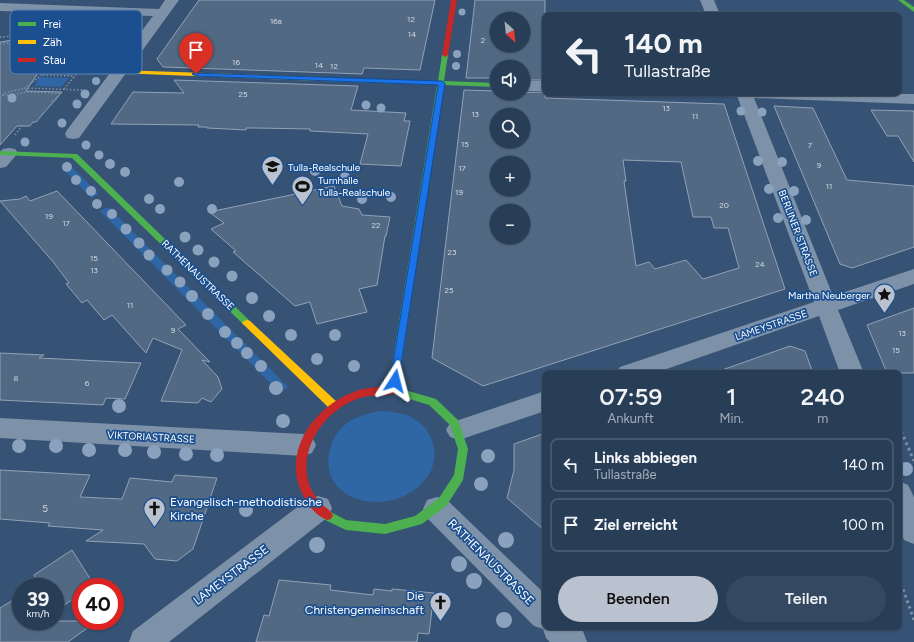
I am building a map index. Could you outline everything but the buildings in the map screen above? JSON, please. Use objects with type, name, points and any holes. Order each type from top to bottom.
[{"type":"street","points":[[142,40],[172,0]]},
{"type":"street","points":[[393,390],[454,0]]},
{"type":"street","points":[[707,0],[712,12]]},
{"type":"street","points":[[901,0],[914,10]]},
{"type":"street","points":[[0,7],[93,10]]},
{"type":"street","points":[[142,12],[155,12]]},
{"type":"street","points":[[142,73],[490,85]]},
{"type":"street","points":[[73,134],[118,74]]},
{"type":"street","points":[[530,86],[542,86]]},
{"type":"street","name":"BERLINER STRASSE","points":[[747,96],[851,370]]},
{"type":"street","points":[[847,96],[914,98]]},
{"type":"street","name":"RATHENAUSTRASSE","points":[[3,156],[74,156],[334,406]]},
{"type":"street","name":"LAMEYSTRASSE","points":[[637,370],[914,276]]},
{"type":"street","points":[[393,390],[414,394],[433,402],[448,414],[459,430],[464,450],[462,471],[453,491],[437,509],[415,522],[389,530],[362,529],[338,522],[318,508],[304,489],[299,467],[303,445],[310,430],[321,417],[334,406],[353,396],[372,391],[393,390]]},
{"type":"street","points":[[459,430],[542,402]]},
{"type":"street","name":"VIKTORIASTRASSE","points":[[0,428],[303,445]]},
{"type":"street","points":[[902,501],[914,531]]},
{"type":"street","name":"LAMEYSTRASSE","points":[[144,642],[318,508]]},
{"type":"street","name":"RATHENAUSTRASSE","points":[[437,509],[542,612]]},
{"type":"street","points":[[560,630],[572,642]]},
{"type":"path","points":[[0,37],[10,36]]},
{"type":"path","points":[[0,43],[10,43]]},
{"type":"path","points":[[25,88],[42,75],[74,76]]},
{"type":"path","points":[[0,98],[13,90],[25,88],[63,89],[74,76]]},
{"type":"path","points":[[3,95],[13,95],[26,92],[59,93],[56,99],[52,101]]},
{"type":"path","points":[[902,433],[914,461]]},
{"type":"path","points":[[902,586],[914,620]]},
{"type":"shaded area","points":[[45,74],[72,74],[72,75]]},
{"type":"shaded area","points":[[41,77],[69,78],[61,87],[34,86],[38,81],[35,80]]},
{"type":"shaded area","points":[[71,166],[99,194],[91,198],[63,169]]},
{"type":"shaded area","points":[[108,207],[288,387],[280,393],[100,211]]},
{"type":"shaded area","points":[[381,411],[396,412],[407,415],[418,421],[424,427],[429,433],[432,441],[434,453],[433,464],[429,475],[422,484],[413,491],[402,497],[391,500],[380,502],[366,501],[357,499],[345,493],[337,486],[329,468],[328,458],[334,439],[347,423],[363,415]]},
{"type":"traffic: fast","points":[[901,0],[914,10]]},
{"type":"traffic: fast","points":[[393,390],[445,55]]},
{"type":"traffic: fast","points":[[320,79],[490,85]]},
{"type":"traffic: fast","points":[[0,153],[74,156],[247,323]]},
{"type":"traffic: fast","points":[[327,515],[346,525],[385,529],[418,520],[443,501],[459,476],[463,449],[455,423],[432,402],[393,390]]},
{"type":"traffic: slow","points":[[142,73],[320,79]]},
{"type":"traffic: slow","points":[[247,323],[334,406]]},
{"type":"traffic: jam","points":[[445,55],[454,0]]},
{"type":"traffic: jam","points":[[327,515],[313,502],[304,484],[301,470],[302,456],[312,430],[321,419],[343,401],[356,395],[374,391],[393,390]]},
{"type":"place","name":"Tulla-Realschule","points":[[273,186]]},
{"type":"place","name":"Turnhalle Tulla-Realschule","points":[[302,206]]},
{"type":"place","name":"Martha Neuberger","points":[[885,314]]},
{"type":"place","name":"Evangelisch-methodistische Kirche","points":[[154,528]]},
{"type":"place","name":"Die Christengemeinschaft","points":[[440,622]]},
{"type":"route","points":[[196,74],[442,83],[395,381]]}]
